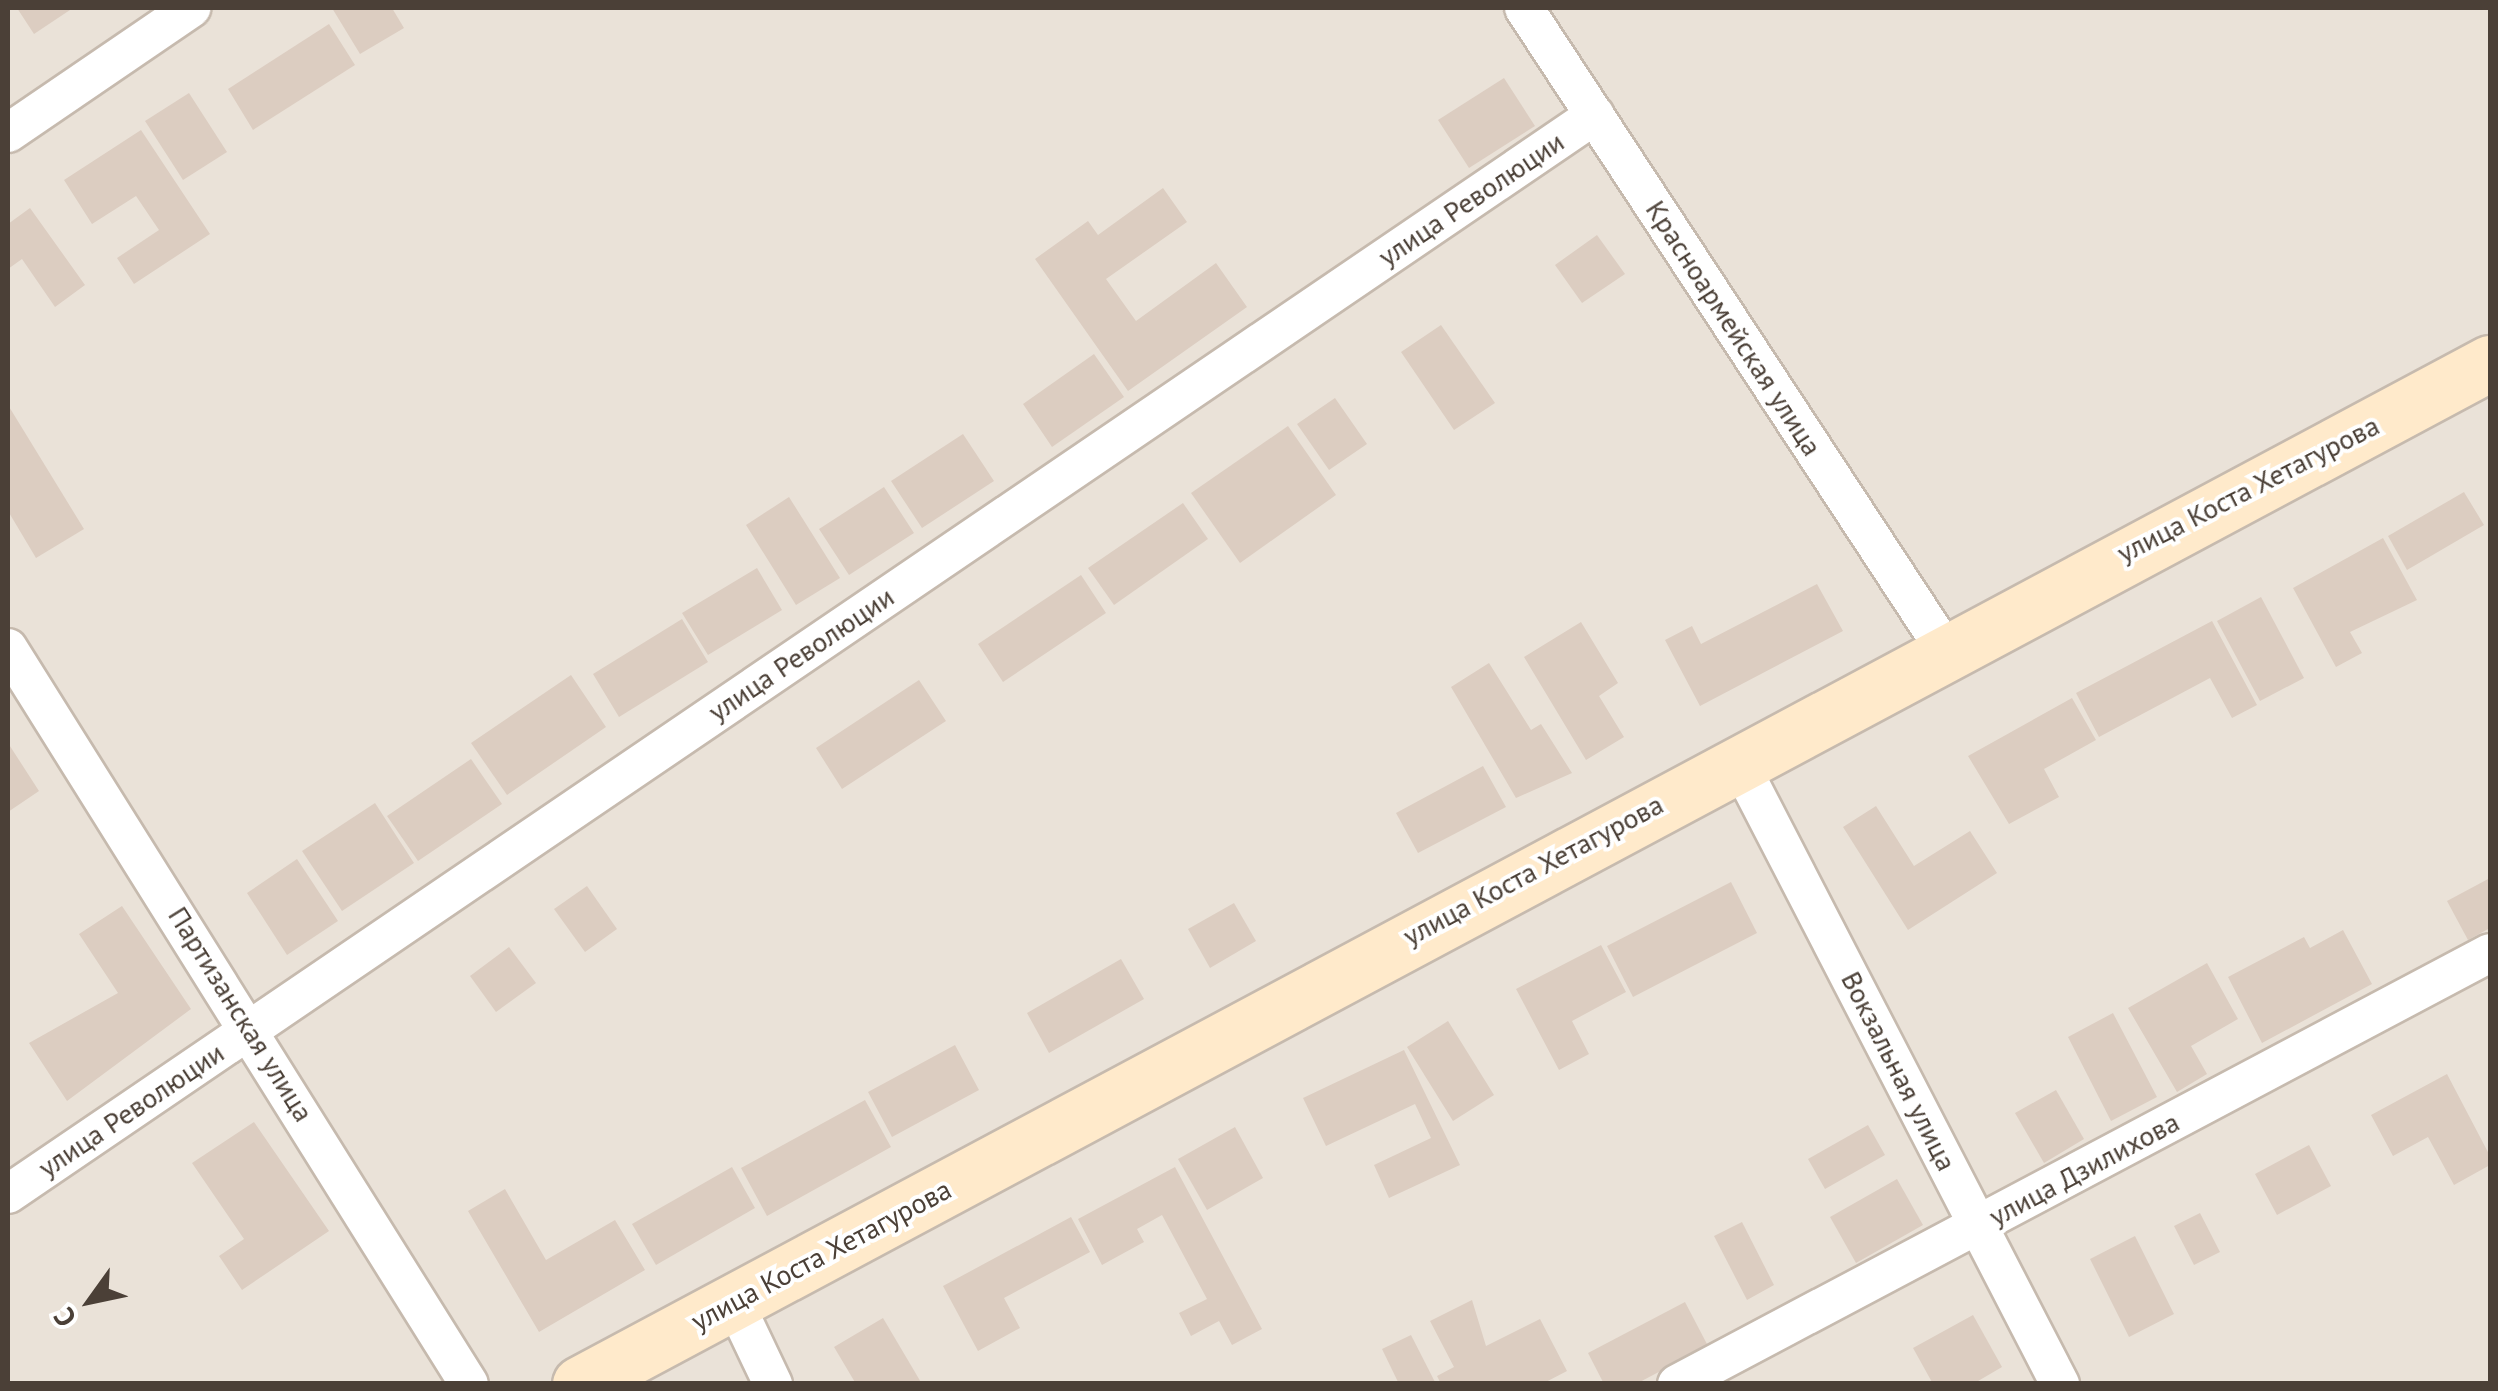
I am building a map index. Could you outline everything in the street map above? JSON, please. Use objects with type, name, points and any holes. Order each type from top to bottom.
[{"type":"main road","name":"улица Коста Хетагурова","points":[[580,1384],[1944,648],[2490,364]]},
{"type":"street","points":[[8,132],[190,8]]},
{"type":"street","name":"Красноармейская улица","points":[[1524,8],[1944,648]]},
{"type":"street","name":"улица Революции","points":[[8,1194],[1595,115]]},
{"type":"street","name":"Партизанская улица","points":[[8,648],[252,1028],[469,1384]]},
{"type":"street","name":"Вокзальная улица","points":[[1737,759],[2060,1384]]},
{"type":"street","name":"улица Дзилихова","points":[[1677,1384],[2490,953]]},
{"type":"street","points":[[734,1302],[773,1384]]},
{"type":"shaded area","points":[[8,8],[2490,8],[2490,1383],[8,1384]]},
{"type":"building","points":[[17,8],[73,8],[34,34]]},
{"type":"building","points":[[332,8],[392,8],[404,28],[360,54]]},
{"type":"building","points":[[329,24],[355,65],[253,130],[228,89]]},
{"type":"building","points":[[1504,78],[1535,126],[1469,168],[1438,120]]},
{"type":"building","points":[[189,93],[227,152],[183,180],[145,121]]},
{"type":"building","points":[[141,130],[210,234],[134,284],[117,258],[159,230],[136,196],[92,224],[64,180]]},
{"type":"building","points":[[1163,188],[1187,222],[1106,279],[1136,321],[1216,263],[1247,307],[1128,391],[1035,259],[1088,221],[1098,235]]},
{"type":"building","points":[[30,208],[85,285],[55,307],[22,259],[8,269],[8,224]]},
{"type":"building","points":[[1597,235],[1625,274],[1582,303],[1555,265]]},
{"type":"building","points":[[1441,325],[1495,403],[1454,430],[1401,352]]},
{"type":"building","points":[[1094,354],[1124,397],[1052,447],[1023,404]]},
{"type":"building","points":[[1335,398],[1367,444],[1329,470],[1297,424]]},
{"type":"building","points":[[8,405],[84,529],[36,558],[8,511]]},
{"type":"building","points":[[1288,426],[1336,495],[1240,563],[1191,493]]},
{"type":"building","points":[[963,434],[994,481],[922,528],[891,481]]},
{"type":"building","points":[[884,487],[914,533],[849,575],[819,529]]},
{"type":"building","points":[[2464,492],[2484,525],[2407,570],[2388,536]]},
{"type":"building","points":[[789,497],[840,578],[796,605],[746,525]]},
{"type":"building","points":[[1183,503],[1208,539],[1114,605],[1088,568]]},
{"type":"building","points":[[2383,538],[2417,600],[2350,632],[2362,653],[2336,667],[2293,588]]},
{"type":"building","points":[[757,568],[782,610],[708,655],[682,613]]},
{"type":"building","points":[[1081,575],[1106,613],[1003,682],[978,644]]},
{"type":"building","points":[[1817,584],[1843,631],[1700,706],[1665,640],[1692,626],[1701,644]]},
{"type":"building","points":[[2261,597],[2304,678],[2260,701],[2217,621]]},
{"type":"building","points":[[682,619],[708,662],[619,717],[593,674]]},
{"type":"building","points":[[2212,621],[2257,705],[2232,718],[2210,678],[2099,737],[2076,693]]},
{"type":"building","points":[[1581,622],[1618,683],[1599,696],[1624,737],[1586,760],[1524,657]]},
{"type":"building","points":[[1489,663],[1531,730],[1541,724],[1572,773],[1516,798],[1451,687]]},
{"type":"building","points":[[571,675],[606,727],[507,795],[471,743]]},
{"type":"building","points":[[919,680],[946,721],[842,789],[816,748]]},
{"type":"building","points":[[2072,698],[2096,740],[2044,769],[2059,797],[2009,824],[1968,756]]},
{"type":"building","points":[[8,743],[39,791],[8,812]]},
{"type":"building","points":[[471,759],[502,804],[418,861],[387,816]]},
{"type":"building","points":[[1483,766],[1506,807],[1418,853],[1396,813]]},
{"type":"building","points":[[375,803],[414,863],[342,911],[302,851]]},
{"type":"building","points":[[1876,806],[1914,866],[1970,831],[1997,873],[1908,930],[1843,827]]},
{"type":"building","points":[[297,859],[338,921],[287,955],[247,893]]},
{"type":"building","points":[[2490,878],[2490,928],[2468,940],[2447,901]]},
{"type":"building","points":[[1731,882],[1757,933],[1633,997],[1607,946]]},
{"type":"building","points":[[587,886],[617,929],[585,952],[554,909]]},
{"type":"building","points":[[1234,903],[1256,941],[1210,968],[1188,929]]},
{"type":"building","points":[[122,906],[191,1009],[67,1101],[29,1043],[118,993],[79,934]]},
{"type":"building","points":[[2343,930],[2372,984],[2262,1043],[2228,977],[2304,937],[2310,948]]},
{"type":"building","points":[[1601,945],[1626,992],[1572,1021],[1589,1054],[1559,1070],[1516,989]]},
{"type":"building","points":[[509,947],[536,983],[496,1012],[470,976]]},
{"type":"building","points":[[1121,959],[1144,999],[1049,1053],[1027,1013]]},
{"type":"building","points":[[2207,963],[2238,1019],[2191,1046],[2207,1074],[2177,1092],[2128,1008]]},
{"type":"building","points":[[2113,1013],[2157,1097],[2111,1121],[2068,1037]]},
{"type":"building","points":[[1448,1021],[1494,1095],[1453,1121],[1407,1047]]},
{"type":"building","points":[[955,1045],[979,1090],[892,1137],[868,1092]]},
{"type":"building","points":[[1404,1050],[1460,1165],[1389,1198],[1374,1165],[1431,1138],[1415,1104],[1326,1146],[1303,1098]]},
{"type":"building","points":[[2447,1074],[2490,1156],[2490,1165],[2454,1185],[2428,1137],[2393,1156],[2371,1115]]},
{"type":"building","points":[[2056,1090],[2084,1139],[2044,1163],[2015,1113]]},
{"type":"building","points":[[865,1100],[891,1147],[767,1216],[741,1168]]},
{"type":"building","points":[[254,1122],[329,1231],[242,1290],[219,1256],[244,1239],[192,1163]]},
{"type":"building","points":[[1868,1125],[1885,1155],[1825,1189],[1808,1159]]},
{"type":"building","points":[[1235,1127],[1263,1178],[1207,1210],[1178,1159]]},
{"type":"building","points":[[2309,1145],[2331,1186],[2277,1215],[2255,1174]]},
{"type":"building","points":[[732,1167],[755,1208],[656,1265],[632,1224]]},
{"type":"building","points":[[1175,1167],[1262,1329],[1232,1345],[1219,1321],[1191,1336],[1179,1313],[1207,1299],[1162,1215],[1137,1229],[1144,1242],[1102,1265],[1078,1219]]},
{"type":"building","points":[[1897,1179],[1923,1225],[1856,1263],[1830,1217]]},
{"type":"building","points":[[505,1189],[546,1260],[615,1220],[645,1270],[539,1332],[468,1211]]},
{"type":"building","points":[[2200,1213],[2220,1252],[2194,1265],[2174,1226]]},
{"type":"building","points":[[1071,1217],[1090,1252],[1004,1298],[1020,1328],[978,1351],[943,1286]]},
{"type":"building","points":[[1742,1222],[1774,1285],[1747,1300],[1714,1236]]},
{"type":"building","points":[[2135,1236],[2174,1314],[2129,1337],[2090,1259]]},
{"type":"building","points":[[1472,1300],[1486,1346],[1540,1319],[1567,1371],[1542,1384],[1441,1384],[1437,1376],[1454,1367],[1430,1321]]},
{"type":"building","points":[[1685,1302],[1708,1346],[1636,1384],[1604,1384],[1588,1353]]},
{"type":"building","points":[[1973,1315],[2002,1367],[1973,1384],[1933,1384],[1913,1348]]},
{"type":"building","points":[[883,1318],[922,1384],[856,1384],[834,1347]]},
{"type":"building","points":[[1411,1335],[1436,1384],[1399,1384],[1382,1349]]}]
